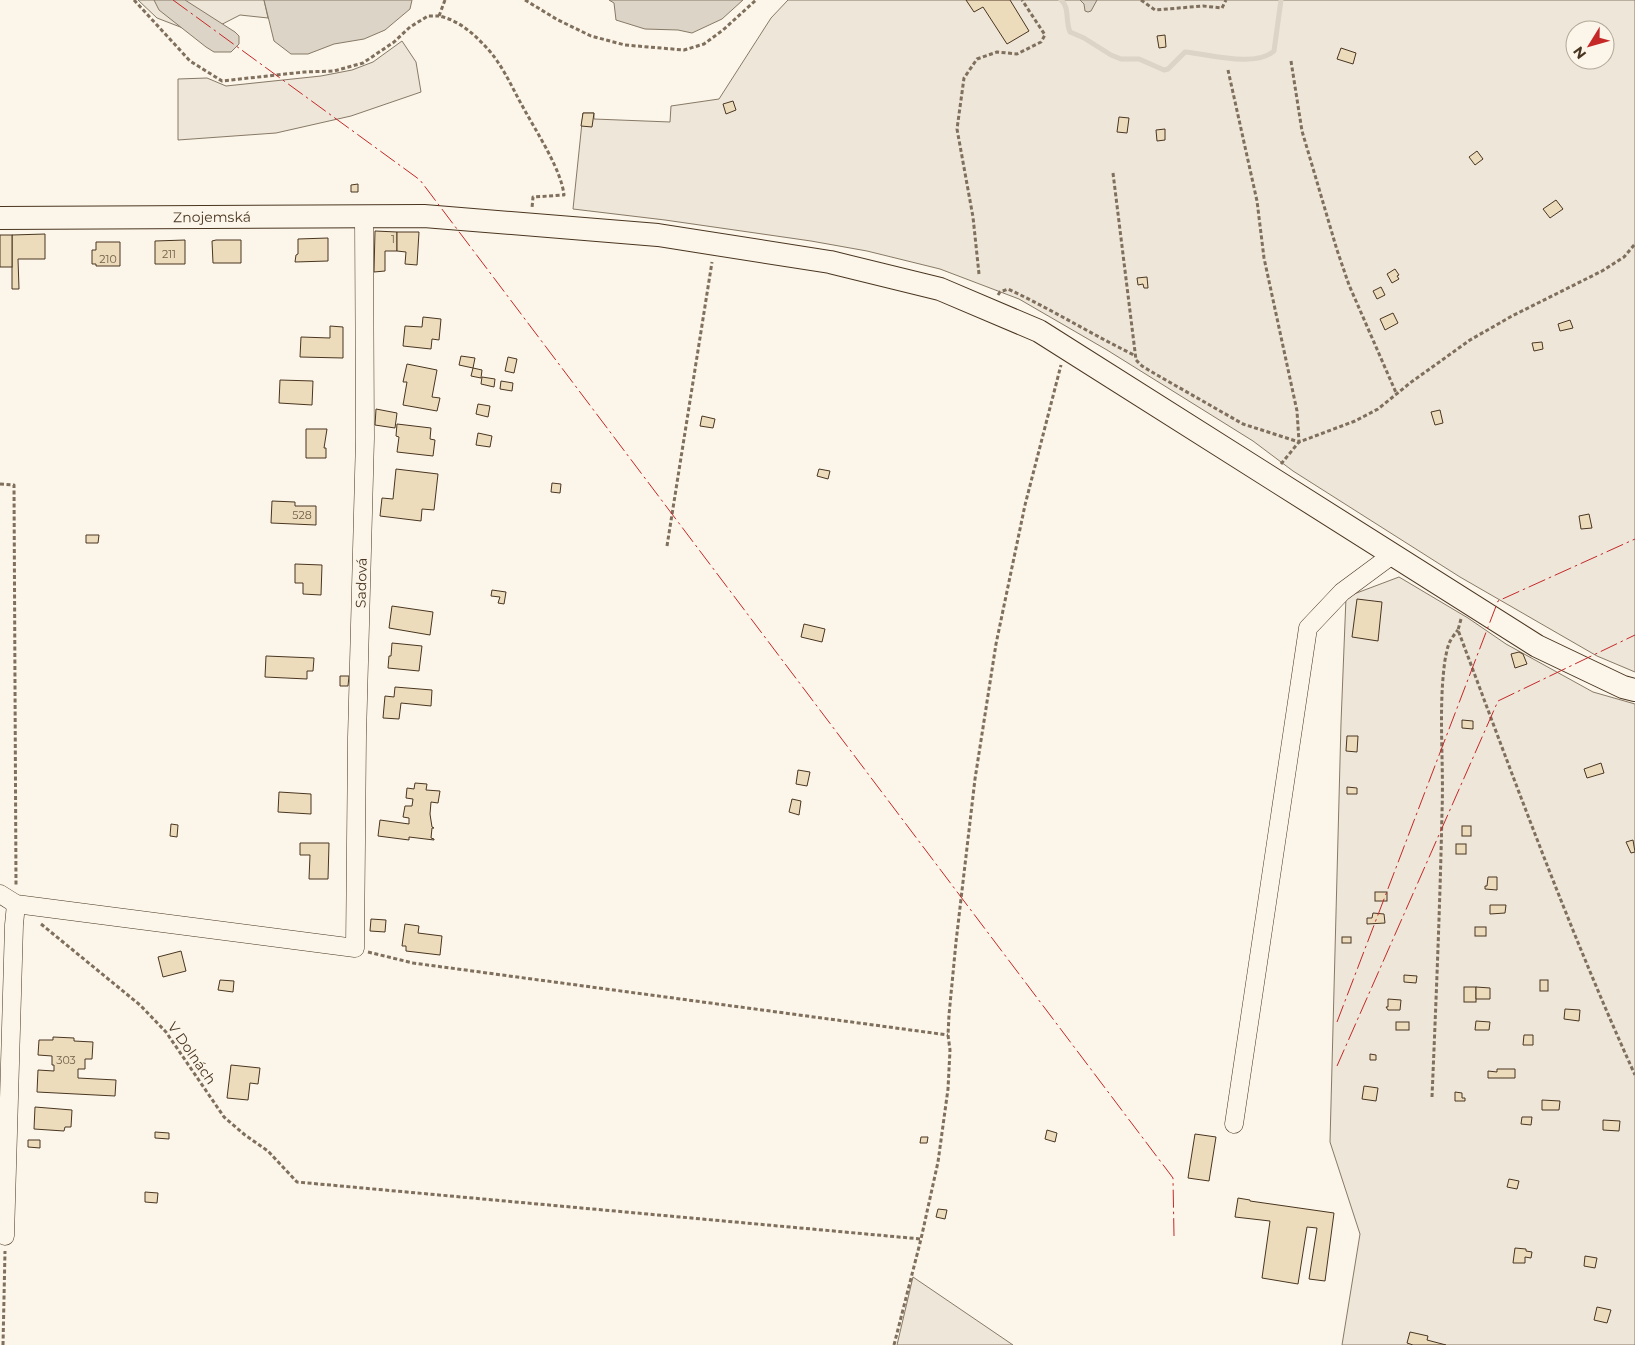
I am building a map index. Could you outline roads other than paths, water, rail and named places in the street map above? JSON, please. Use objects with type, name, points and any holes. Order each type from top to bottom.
[{"type":"main road","name":"Znojemská","points":[[0,218],[424,216],[531,224],[658,235],[830,262],[940,290],[1039,332],[1537,646],[1635,690]]},
{"type":"street","name":"Sadová","points":[[16,904],[355,948],[357,737],[365,438],[364,216]]},
{"type":"street","points":[[1234,1124],[1308,628],[1342,592],[1392,554]]},
{"type":"street","points":[[0,894],[16,904],[5,1236]]},
{"type":"waterway","points":[[1061,0],[1066,7],[1070,32],[1084,38],[1111,55],[1121,59],[1139,59],[1164,70],[1168,69],[1185,52],[1231,59],[1255,59],[1266,56],[1274,51],[1281,0]]}]
